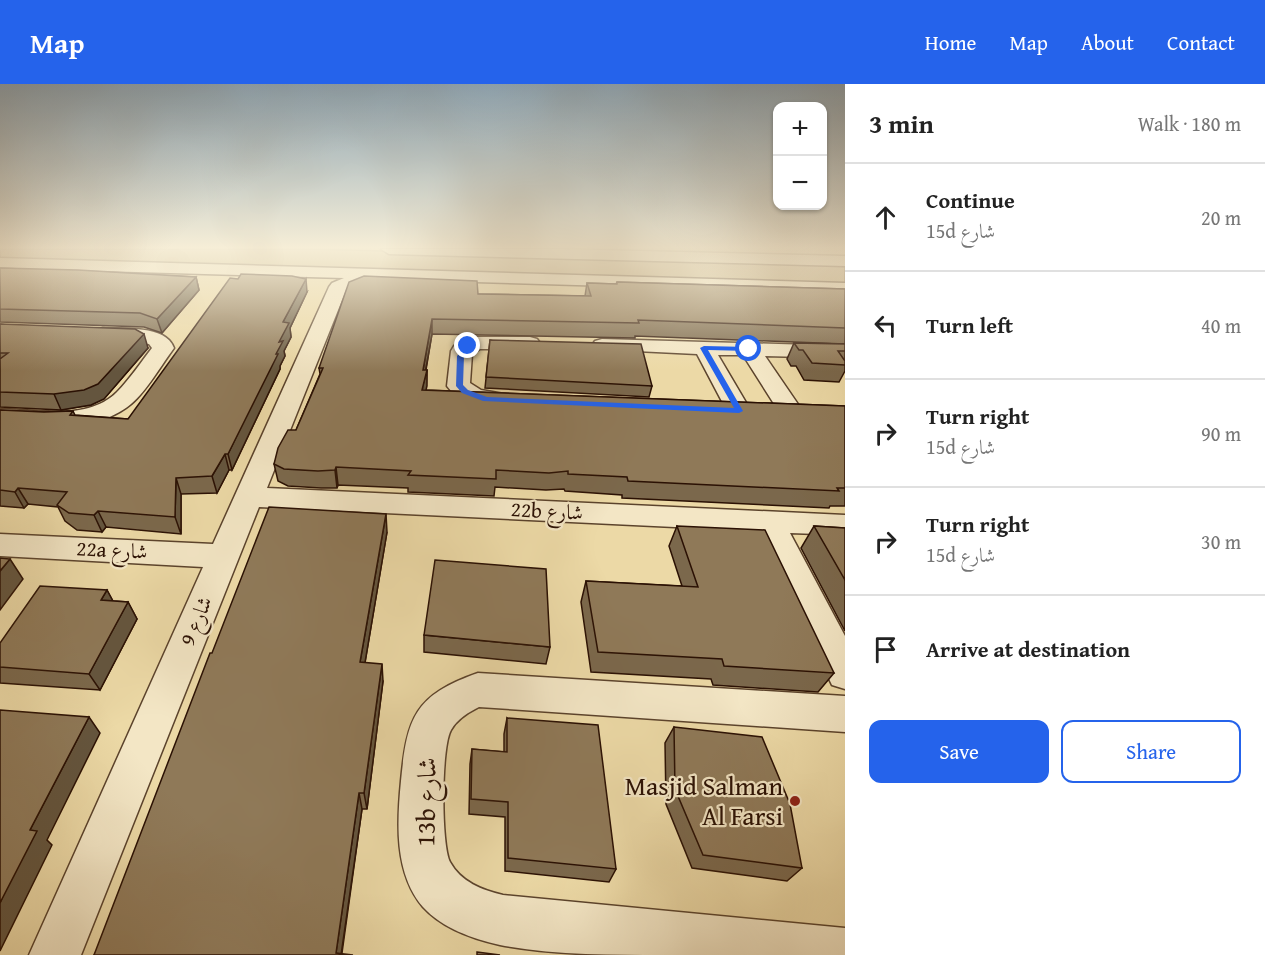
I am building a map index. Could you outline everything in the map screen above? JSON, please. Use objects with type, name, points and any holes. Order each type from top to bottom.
[{"type":"street","name":"شارع 9","points":[[55,955],[249,497],[323,290]]},
{"type":"street","points":[[0,416],[73,419],[104,412],[125,398],[162,348],[161,342],[144,335],[84,333]]},
{"type":"street","points":[[522,401],[486,399],[465,392],[459,386],[458,380],[462,351],[476,343],[484,342],[548,344]]},
{"type":"street","points":[[584,345],[845,352]]},
{"type":"street","points":[[704,348],[739,411]]},
{"type":"street","points":[[707,409],[803,413],[749,349]]},
{"type":"street","name":"22b شارع","points":[[249,497],[845,525]]},
{"type":"street","points":[[769,522],[845,673]]},
{"type":"street","name":"22a شارع","points":[[0,545],[224,556]]},
{"type":"street","name":"13b شارع","points":[[845,714],[478,690],[458,697],[442,709],[430,726],[426,746],[421,829],[423,855],[434,880],[452,901],[477,915],[503,920],[845,954]]},
{"type":"building","points":[[0,290],[184,290],[157,319],[140,313],[0,309]]},
{"type":"building","points":[[222,290],[300,290],[283,322],[289,323],[279,342],[283,341],[276,354],[278,354],[228,454],[225,454],[212,476],[176,478],[175,517],[98,511],[94,515],[69,513],[57,505],[67,492],[18,488],[15,492],[0,490],[0,410],[73,411],[70,415],[128,419]]},
{"type":"building","points":[[346,290],[478,290],[478,294],[591,296],[589,290],[845,290],[845,328],[638,320],[639,323],[432,319],[423,370],[427,370],[422,390],[845,406],[845,488],[837,488],[839,491],[628,481],[627,477],[568,474],[568,471],[549,473],[496,470],[496,479],[408,475],[411,471],[336,467],[335,470],[318,471],[284,469],[274,464],[278,448],[288,430],[296,430],[323,368],[319,368]]},
{"type":"building","points":[[0,324],[135,329],[144,334],[98,384],[84,390],[54,394],[0,392],[0,359],[8,353],[0,353]]},
{"type":"building","points":[[490,340],[641,344],[652,386],[486,377]]},
{"type":"building","points":[[794,343],[845,344],[845,351],[838,351],[845,365],[812,363],[803,350],[799,350]]},
{"type":"building","points":[[269,507],[386,514],[360,662],[382,664],[364,793],[359,793],[336,953],[353,955],[94,955],[210,653],[212,653]]},
{"type":"building","points":[[677,526],[765,530],[834,673],[724,666],[722,659],[598,652],[586,581],[698,587]]},
{"type":"building","points":[[814,526],[845,528],[845,580]]},
{"type":"building","points":[[0,558],[10,559],[0,571]]},
{"type":"building","points":[[435,560],[546,569],[550,647],[424,635]]},
{"type":"building","points":[[40,586],[107,590],[101,600],[128,602],[89,674],[0,667],[0,643]]},
{"type":"building","points":[[0,710],[89,717],[30,830],[37,831],[0,903]]},
{"type":"building","points":[[507,718],[598,725],[616,869],[508,858],[508,802],[471,799],[472,749],[507,752]]},
{"type":"building","points":[[674,727],[762,737],[790,804],[802,868],[703,855],[675,789]]},
{"type":"building","points":[[477,952],[500,955],[477,955]]},
{"type":"place","name":"Masjid Salman Al Farsi","points":[[795,801]]},
{"type":"route","points":[[468,346],[460,356],[459,386],[465,392],[486,399],[739,411],[704,348],[749,349]]}]
